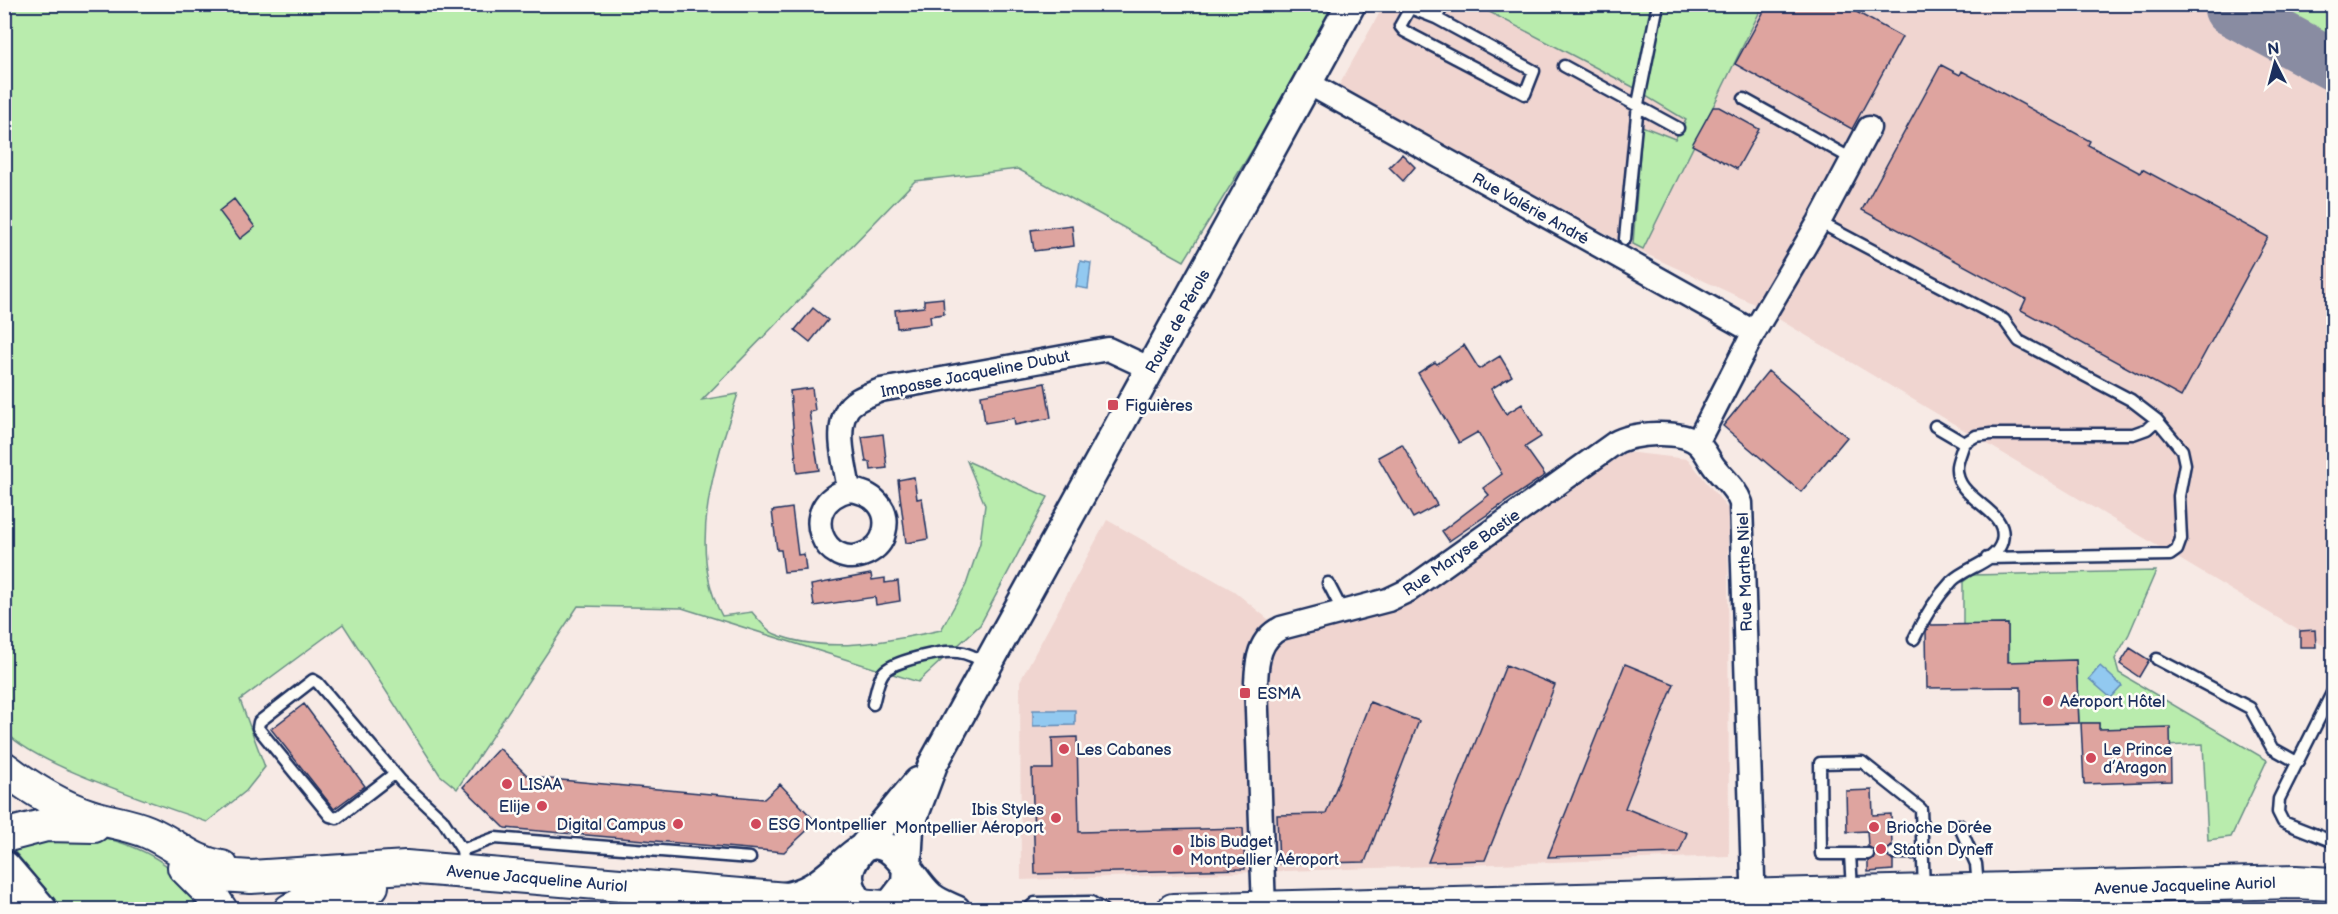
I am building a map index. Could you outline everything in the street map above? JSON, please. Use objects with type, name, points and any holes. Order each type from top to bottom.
[{"type":"highway","points":[[4,868],[40,909]]},
{"type":"main road","points":[[4,768],[56,802],[92,816],[146,831],[175,846],[196,861],[210,866],[364,869]]},
{"type":"main road","points":[[4,786],[43,812],[148,844],[172,857],[210,893],[221,909]]},
{"type":"main road","points":[[4,836],[46,825],[95,826]]},
{"type":"main road","name":"Avenue Jacqueline Auriol","points":[[191,873],[251,877],[463,861],[778,898],[884,908]]},
{"type":"main road","name":"Avenue Jacqueline Auriol","points":[[1173,909],[1753,902],[1852,892],[2295,882],[2334,884]]},
{"type":"main road","name":"Avenue Jacqueline Auriol","points":[[290,909],[314,898],[356,887],[406,883],[677,909]]},
{"type":"main road","name":"Avenue Jacqueline Auriol","points":[[2016,909],[2334,903]]},
{"type":"street","name":"Route de Pérols","points":[[907,870],[909,828],[933,764],[1351,4]]},
{"type":"street","name":"Rue Valérie André","points":[[1308,83],[1754,332]]},
{"type":"street","points":[[1697,442],[1754,332],[1819,222],[1869,128]]},
{"type":"street","name":"Impasse Jacqueline Dubut","points":[[849,490],[842,425],[846,410],[860,399],[880,390],[1108,349],[1125,354],[1151,369]]},
{"type":"street","name":"Rue Maryse Bastie","points":[[1264,909],[1256,682],[1261,647],[1270,633],[1281,628],[1388,600],[1409,590],[1626,436],[1666,435],[1690,438],[1697,442]]},
{"type":"street","name":"Rue Marthe Niel","points":[[1697,442],[1715,468],[1734,488],[1741,503],[1753,902]]},
{"type":"street","name":"Route de Pérols","points":[[858,850],[933,764]]},
{"type":"street","points":[[778,898],[805,894],[858,850],[872,846],[889,848],[901,858],[907,870],[931,897],[956,909]]},
{"type":"street","points":[[858,850],[850,866],[849,882],[884,908],[903,891],[907,870]]},
{"type":"street","points":[[718,909],[727,909]]},
{"type":"lane","points":[[1436,18],[1443,4]]},
{"type":"lane","points":[[1625,239],[1638,104],[1658,4]]},
{"type":"lane","points":[[1413,9],[1436,18],[1534,71],[1525,94],[1446,54],[1400,26],[1413,9]]},
{"type":"lane","points":[[1564,66],[1638,104],[1678,128]]},
{"type":"lane","points":[[1744,99],[1852,159]]},
{"type":"lane","points":[[1819,222],[2004,320],[2019,341],[2131,400],[2157,420],[2182,450],[2185,464],[2179,496],[2181,539],[2177,550],[2170,555],[1988,558]]},
{"type":"lane","points":[[1914,639],[1925,614],[1953,579],[1998,550],[2003,539],[2002,529],[1996,515],[1975,501],[1960,482],[1957,466],[1964,444],[1976,436],[1991,434],[2133,434],[2147,429],[2157,420]]},
{"type":"lane","points":[[1935,426],[1964,444]]},
{"type":"lane","points":[[1328,583],[1343,612]]},
{"type":"lane","points":[[873,704],[884,672],[892,665],[949,651],[966,654],[988,665]]},
{"type":"lane","points":[[2157,659],[2250,708],[2272,748],[2297,762]]},
{"type":"lane","points":[[394,774],[337,818],[330,816],[258,728],[259,722],[313,680],[394,774],[442,819],[463,861],[495,838],[750,858]]},
{"type":"lane","points":[[2332,693],[2279,799],[2278,812],[2283,822],[2334,842]]},
{"type":"lane","points":[[1868,854],[1821,854],[1820,763],[1862,762],[1921,809],[1924,892]]},
{"type":"lane","points":[[1959,825],[1976,864],[1978,890]]},
{"type":"lane","points":[[1893,853],[1923,852]]},
{"type":"lane","points":[[1850,854],[1852,892]]},
{"type":"lane","points":[[1027,909],[1035,903],[1091,902],[1103,909]]},
{"type":"shaded area","points":[[1384,5],[2333,5],[2333,651],[1752,303],[1635,249],[1337,89]]},
{"type":"shaded area","points":[[1626,452],[1688,459],[1728,509],[1729,856],[1021,880],[1020,681],[1107,520],[1234,591],[1287,635],[1391,612]]},
{"type":"green space","points":[[4,5],[1333,5],[1253,149],[1184,261],[1018,169],[915,181],[702,400],[738,394],[713,476],[708,505],[705,534],[706,562],[711,590],[722,616],[752,612],[772,632],[794,640],[815,644],[858,644],[941,630],[966,585],[980,543],[985,505],[967,461],[1048,497],[980,625],[918,682],[682,608],[578,606],[457,789],[440,775],[343,624],[240,700],[265,767],[246,791],[207,822],[130,795],[69,770],[20,744],[5,731]]},
{"type":"green space","points":[[1476,5],[1652,5],[1635,88]]},
{"type":"green space","points":[[1664,5],[1763,5],[1643,249],[1633,244],[1642,126],[1675,139],[1686,120],[1644,95]]},
{"type":"green space","points":[[2266,5],[2333,5],[2333,41]]},
{"type":"green space","points":[[2156,571],[2129,634],[2115,659],[2119,673],[2267,760],[2231,837],[2208,840],[2203,744],[2147,747],[2099,729],[2099,723],[2079,723],[2076,660],[2021,662],[2009,674],[2008,624],[1963,625],[1963,582],[1972,575]]},
{"type":"green space","points":[[91,835],[128,845],[158,860],[184,880],[209,909],[62,909],[10,846],[33,838]]},
{"type":"water","points":[[1080,261],[1091,263],[1088,289],[1076,287]]},
{"type":"water","points":[[2100,666],[2122,686],[2111,698],[2089,679]]},
{"type":"water","points":[[1033,710],[1075,710],[1075,725],[1033,726]]},
{"type":"building","points":[[1768,4],[1842,4],[1902,37],[1852,129],[1735,64]]},
{"type":"building","points":[[1941,65],[1960,75],[1962,71],[2090,141],[2088,145],[2140,173],[2142,169],[2268,237],[2181,397],[2021,310],[2026,299],[1862,210]]},
{"type":"building","points":[[1713,107],[1719,107],[1759,129],[1737,169],[1692,145]]},
{"type":"building","points":[[1402,154],[1415,167],[1403,181],[1389,167]]},
{"type":"building","points":[[234,199],[255,227],[240,239],[219,211]]},
{"type":"building","points":[[1072,225],[1074,246],[1034,251],[1031,230]]},
{"type":"building","points":[[943,298],[944,314],[930,316],[931,324],[897,328],[895,310],[924,307],[924,300]]},
{"type":"building","points":[[813,308],[828,320],[810,342],[795,330]]},
{"type":"building","points":[[1464,345],[1479,369],[1500,356],[1512,376],[1491,389],[1506,414],[1522,404],[1541,437],[1525,447],[1545,475],[1449,541],[1442,531],[1489,495],[1483,488],[1502,474],[1478,432],[1459,443],[1418,373],[1435,362],[1437,364]]},
{"type":"building","points":[[1768,371],[1847,437],[1801,492],[1723,426]]},
{"type":"building","points":[[1045,383],[1051,418],[1015,425],[1014,418],[985,423],[981,395]]},
{"type":"building","points":[[812,388],[815,411],[809,412],[819,470],[797,473],[790,391]]},
{"type":"building","points":[[883,434],[887,468],[871,470],[870,462],[866,462],[862,437]]},
{"type":"building","points":[[1402,444],[1437,505],[1413,518],[1378,457]]},
{"type":"building","points":[[914,477],[917,499],[922,498],[928,539],[906,543],[898,480]]},
{"type":"building","points":[[792,508],[798,555],[804,554],[806,570],[784,572],[781,550],[777,550],[772,511]]},
{"type":"building","points":[[871,574],[872,580],[885,578],[885,583],[898,581],[900,601],[876,605],[875,597],[814,606],[811,585]]},
{"type":"building","points":[[2008,624],[2008,662],[2076,660],[2079,723],[2021,725],[2021,687],[1927,688],[1926,632],[1929,625]]},
{"type":"building","points":[[2315,630],[2316,647],[2300,647],[2300,631]]},
{"type":"building","points":[[2130,648],[2149,660],[2139,677],[2120,664]]},
{"type":"building","points":[[1625,664],[1674,684],[1625,808],[1687,833],[1679,853],[1548,857]]},
{"type":"building","points":[[1506,665],[1555,685],[1485,860],[1428,862]]},
{"type":"building","points":[[1370,702],[1419,721],[1365,862],[1279,864],[1277,815],[1326,814]]},
{"type":"building","points":[[304,704],[365,786],[334,809],[271,729]]},
{"type":"building","points":[[2081,723],[2099,723],[2099,729],[2170,727],[2171,781],[2084,784]]},
{"type":"building","points":[[1077,737],[1079,832],[1243,828],[1245,869],[1035,874],[1032,769],[1053,769],[1052,738]]},
{"type":"building","points":[[499,748],[529,777],[764,799],[780,784],[816,822],[784,852],[505,828],[463,787]]},
{"type":"building","points":[[1872,790],[1873,815],[1891,814],[1892,846],[1887,849],[1886,854],[1893,860],[1893,870],[1868,872],[1868,861],[1874,858],[1875,853],[1868,846],[1867,831],[1847,832],[1846,791]]},
{"type":"taxiway","points":[[2230,9],[2334,65]]},
{"type":"place","name":"Figuières","points":[[1113,405]]},
{"type":"place","name":"ESMA","points":[[1245,693]]},
{"type":"place","name":"Aéroport Hôtel","points":[[2048,701]]},
{"type":"place","name":"Les Cabanes","points":[[1064,749]]},
{"type":"place","name":"Le Prince d’Aragon","points":[[2091,758]]},
{"type":"place","name":"LISAA","points":[[507,784]]},
{"type":"place","name":"Elije","points":[[542,806]]},
{"type":"place","name":"Ibis Styles Montpellier Aéroport","points":[[1056,818]]},
{"type":"place","name":"Digital Campus","points":[[678,824]]},
{"type":"place","name":"ESG Montpellier","points":[[756,824]]},
{"type":"place","name":"Brioche Dorée","points":[[1874,827]]},
{"type":"place","name":"Station Dyneff","points":[[1881,849]]},
{"type":"place","name":"Ibis Budget Montpellier Aéroport","points":[[1178,850]]}]
